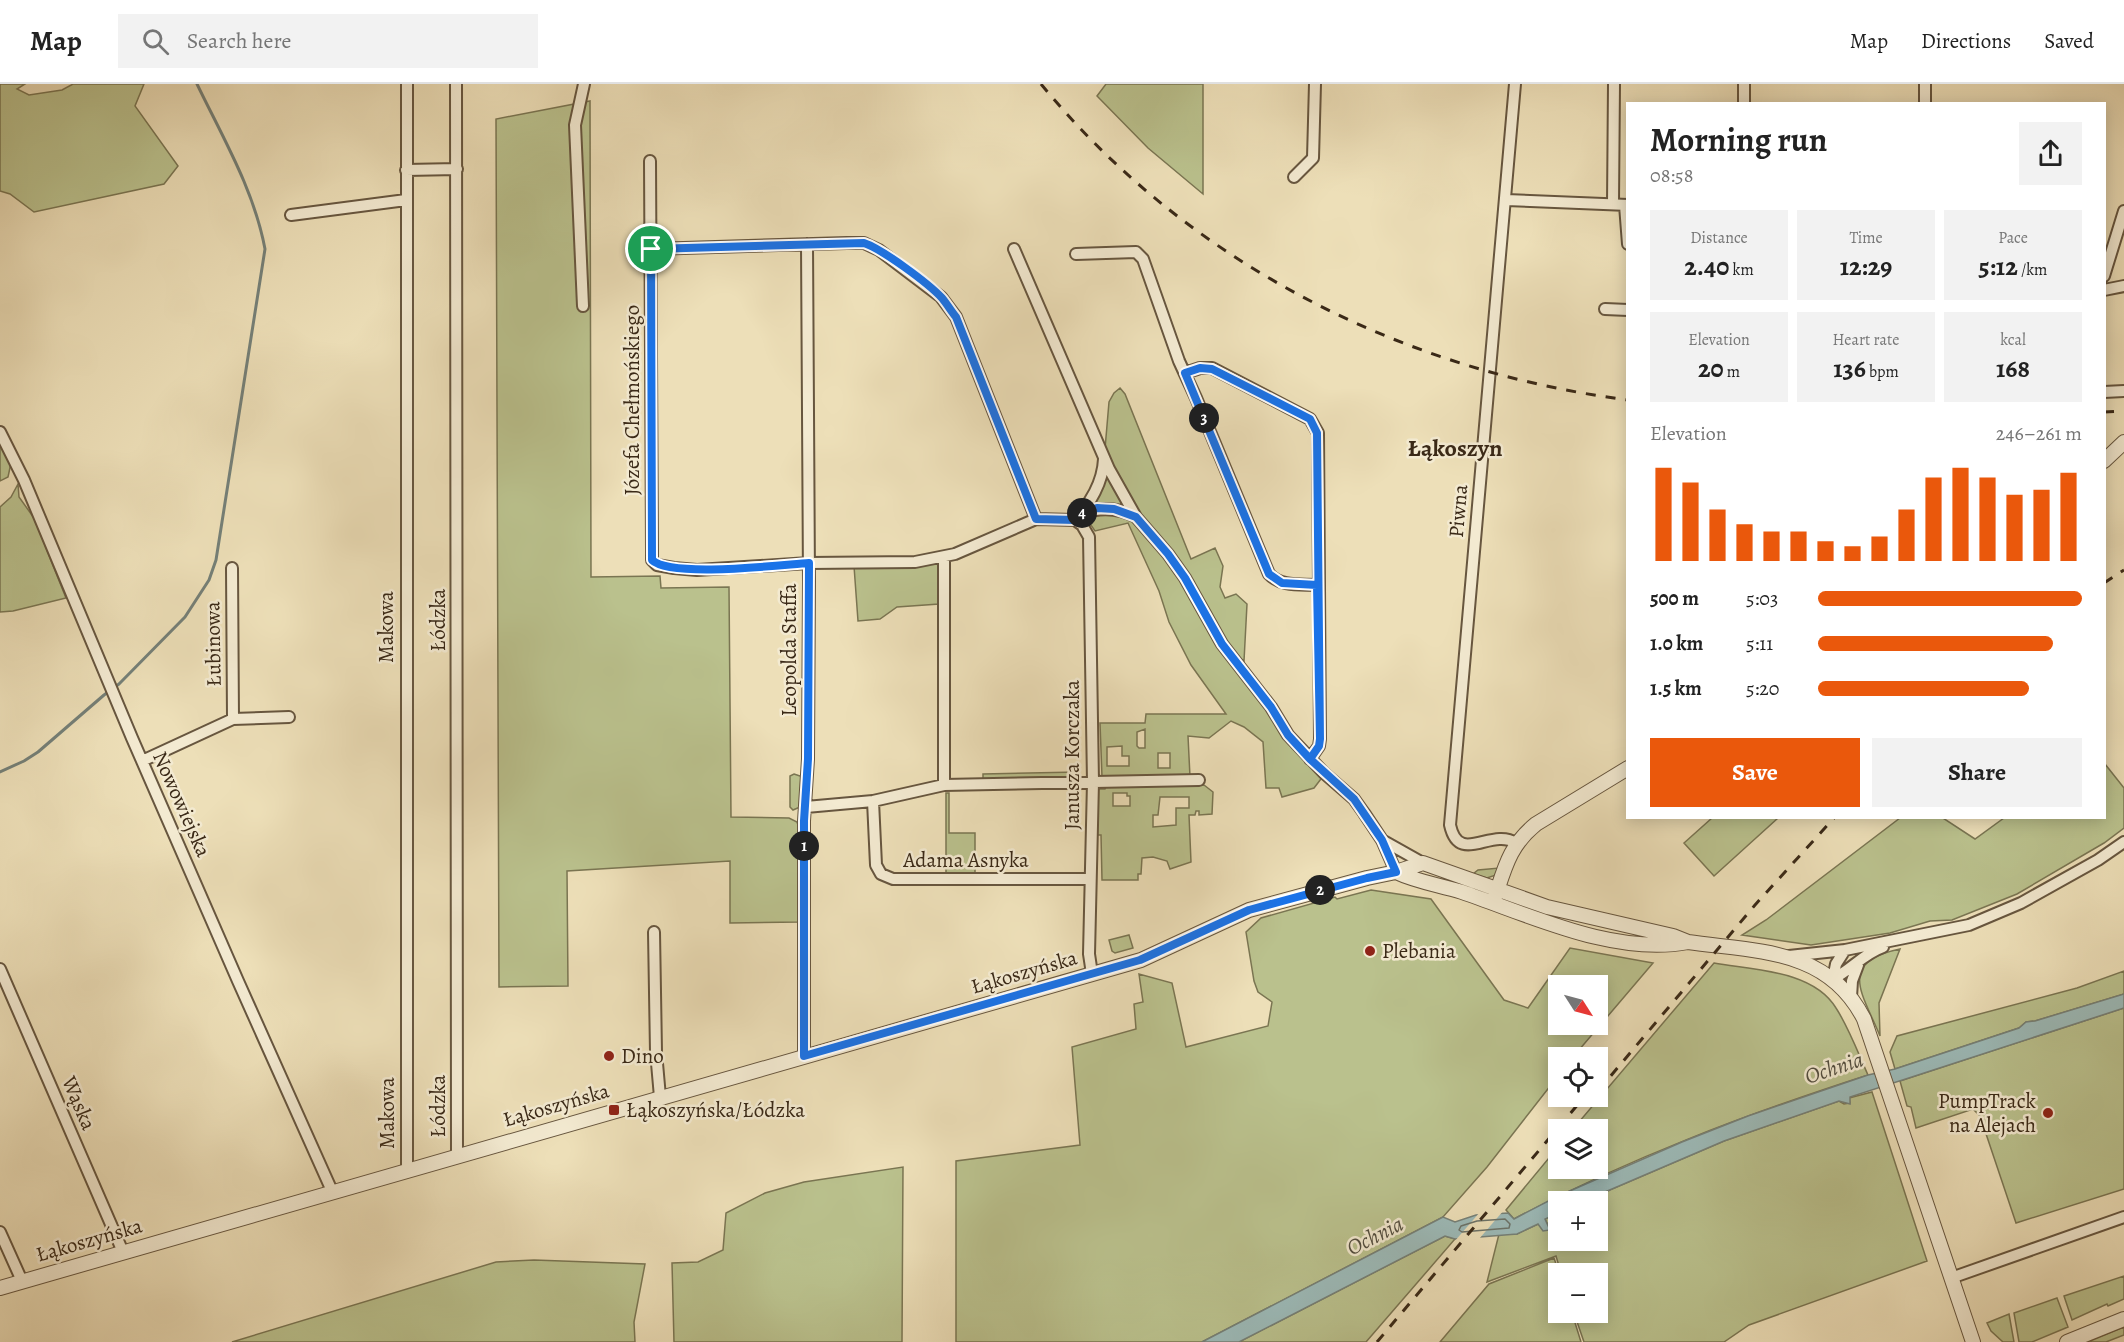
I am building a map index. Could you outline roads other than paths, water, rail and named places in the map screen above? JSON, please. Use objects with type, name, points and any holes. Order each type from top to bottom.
[{"type":"street","name":"Makowa","points":[[407,84],[407,1170]]},
{"type":"street","name":"Łódzka","points":[[456,84],[457,1155]]},
{"type":"street","points":[[583,306],[576,145],[577,110],[584,84]]},
{"type":"street","points":[[1294,177],[1312,158],[1315,84]]},
{"type":"street","name":"Piwna","points":[[1515,84],[1450,825],[1453,837],[1465,846],[1495,838],[1508,838],[1516,843]]},
{"type":"street","points":[[1614,84],[1614,204]]},
{"type":"street","points":[[1744,84],[1744,102]]},
{"type":"street","points":[[1925,84],[1925,102]]},
{"type":"street","name":"Józefa Chełmońskiego","points":[[650,161],[652,560],[657,565],[697,570],[809,563]]},
{"type":"street","points":[[406,170],[457,169]]},
{"type":"street","points":[[291,215],[406,200]]},
{"type":"street","points":[[1506,200],[1626,205]]},
{"type":"street","points":[[2106,270],[2124,211]]},
{"type":"street","points":[[651,249],[807,244],[864,243],[870,245],[941,297],[956,317],[1036,519]]},
{"type":"street","name":"Leopolda Staffa","points":[[804,1056],[804,821],[808,759],[809,563],[807,244]]},
{"type":"street","points":[[1014,249],[1109,469],[1136,517],[1185,578],[1222,644],[1271,707],[1288,735],[1310,759],[1354,799],[1382,840],[1396,872],[1410,879],[1461,892],[1577,933],[1641,944],[1672,945],[1688,942]]},
{"type":"street","points":[[1076,254],[1136,252],[1143,259],[1185,373],[1269,574],[1282,583],[1317,585]]},
{"type":"street","points":[[2106,290],[2124,286]]},
{"type":"street","points":[[1605,309],[1626,310]]},
{"type":"street","points":[[1185,373],[1200,368],[1212,369],[1310,419],[1317,433],[1320,739],[1319,746],[1310,759]]},
{"type":"street","points":[[2106,392],[2124,391]]},
{"type":"street","name":"Nowowiejska","points":[[0,432],[28,490],[142,761],[332,1191]]},
{"type":"street","points":[[2106,460],[2124,442]]},
{"type":"street","points":[[1078,516],[1099,485],[1104,455]]},
{"type":"street","points":[[809,563],[915,562],[944,557],[1036,519],[1078,516],[1097,508],[1114,509],[1136,517]]},
{"type":"street","name":"Janusza Korczaka","points":[[1078,516],[1089,537],[1094,782],[1089,954],[1092,974]]},
{"type":"street","points":[[944,557],[944,785]]},
{"type":"street","name":"Łubinowa","points":[[231,568],[233,719]]},
{"type":"street","points":[[142,761],[233,719],[289,717]]},
{"type":"street","points":[[1492,904],[1516,843],[1536,824],[1626,769]]},
{"type":"street","points":[[806,807],[873,801],[944,785],[1199,780]]},
{"type":"street","name":"Adama Asnyka","points":[[873,801],[876,865],[881,874],[893,879],[1090,879]]},
{"type":"street","points":[[1382,840],[1423,863],[1547,907],[1673,936],[1688,942],[1785,956],[1813,965],[1833,979],[1851,997],[1864,1019],[1973,1342]]},
{"type":"street","points":[[1785,956],[1845,950],[1969,925],[2021,903],[2079,871],[2124,842]]},
{"type":"street","points":[[1395,847],[1400,860],[1396,872]]},
{"type":"street","name":"Łąkoszyńska","points":[[0,1288],[1141,960],[1249,910],[1423,863]]},
{"type":"street","points":[[654,932],[656,1052],[660,1097]]},
{"type":"street","points":[[1833,979],[1848,971],[1862,958],[1901,940]]},
{"type":"street","points":[[1833,979],[1836,964],[1845,950]]},
{"type":"street","points":[[1851,997],[1852,981],[1862,958]]},
{"type":"street","name":"Wąska","points":[[0,969],[123,1252]]},
{"type":"street","points":[[1951,1278],[2124,1217]]},
{"type":"street","points":[[0,1232],[22,1281]]},
{"type":"street","points":[[2067,1342],[2124,1319]]},
{"type":"water","points":[[2124,994],[2124,1008],[1850,1097],[1850,1104],[1839,1101],[1724,1141],[1607,1191],[1570,1191],[1597,1179],[1608,1179],[1608,1174],[1748,1116],[1868,1075],[1895,1069],[2019,1028],[2026,1022]]},
{"type":"water","points":[[1548,1201],[1548,1218],[1545,1219],[1548,1230],[1543,1231],[1538,1224],[1517,1234],[1455,1239],[1445,1236],[1239,1342],[1202,1342],[1443,1217],[1455,1222],[1476,1215],[1508,1213],[1514,1219]]},
{"type":"waterway","points":[[0,772],[38,752],[119,684],[185,617],[209,580],[216,560],[265,249],[246,185],[197,84]]},
{"type":"railway","points":[[1041,84],[1099,147],[1163,204],[1231,255],[1304,298],[1381,334],[1461,363],[1544,385],[1626,400]]},
{"type":"railway","points":[[2106,412],[2124,411]]},
{"type":"railway","points":[[2106,582],[2124,570]]},
{"type":"railway","points":[[1608,1079],[1755,905],[1833,819]]},
{"type":"railway","points":[[1377,1342],[1576,1107]]},
{"type":"place","name":"Plebania","points":[[1370,951]]},
{"type":"place","name":"Dino","points":[[609,1056]]},
{"type":"place","name":"Łąkoszyńska/Łódzka","points":[[614,1110]]},
{"type":"place","name":"PumpTrack na Alejach","points":[[2048,1113]]},
{"type":"district","name":"Łąkoszyn","points":[[1455,448]]},
{"type":"water label","name":"Ochnia","points":[[1834,1068]]},
{"type":"water label","name":"Ochnia","points":[[1375,1236]]}]
